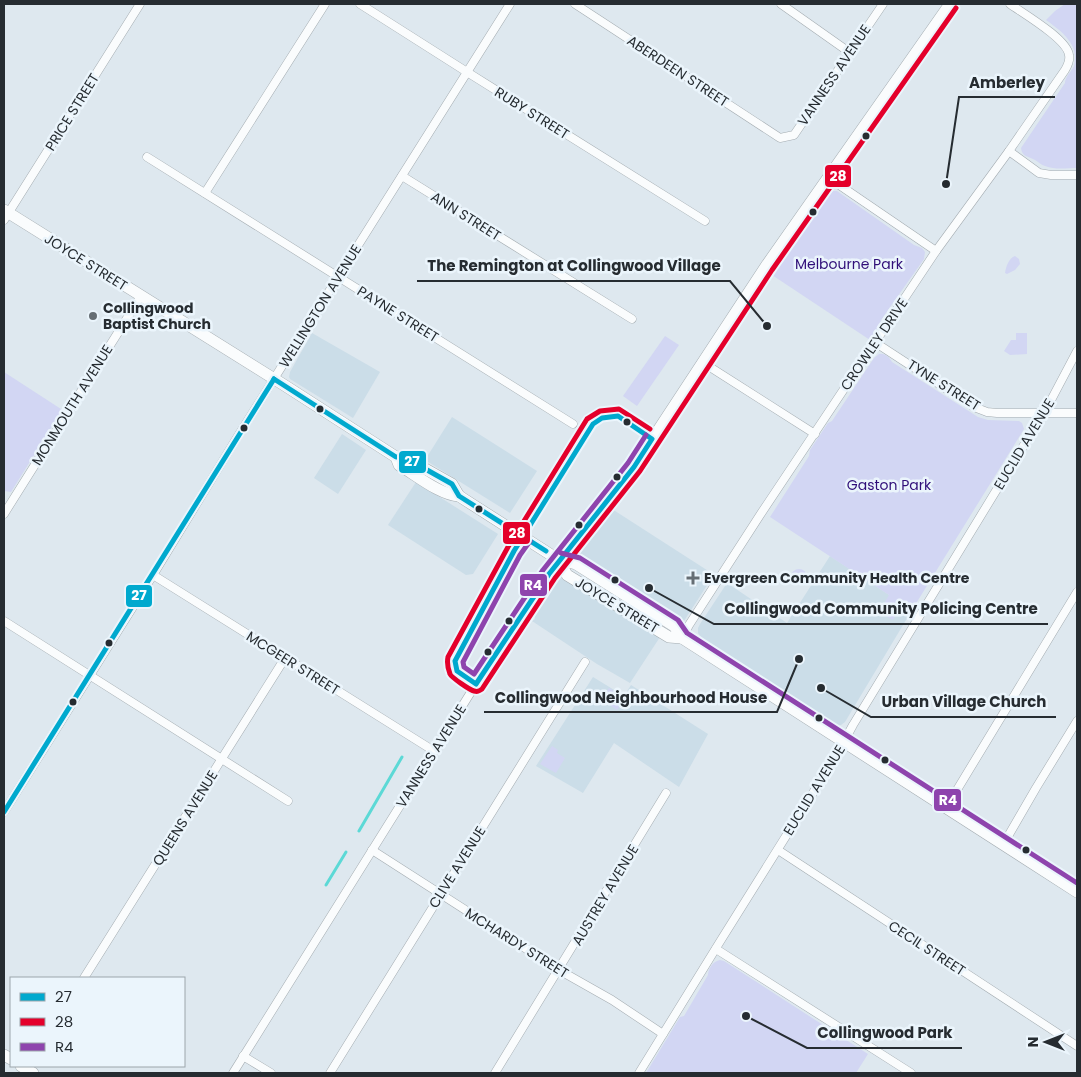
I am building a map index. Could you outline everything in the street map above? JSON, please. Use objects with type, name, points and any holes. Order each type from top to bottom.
[{"type":"main road","name":"VANNESS AVENUE","points":[[559,560],[634,467],[766,266],[950,4]]},
{"type":"main road","name":"JOYCE STREET","points":[[5,215],[141,296],[396,457],[404,457],[452,484],[459,496],[559,560],[567,575],[669,637],[682,638],[1077,892]]},
{"type":"street","name":"PRICE STREET","points":[[5,215],[140,4]]},
{"type":"street","points":[[205,193],[326,4]]},
{"type":"street","name":"RUBY STREET","points":[[360,4],[705,221]]},
{"type":"street","name":"WELLINGTON AVENUE","points":[[4,812],[510,4]]},
{"type":"street","name":"ABERDEEN STREET","points":[[575,4],[780,138]]},
{"type":"street","points":[[781,4],[849,52]]},
{"type":"street","name":"VANNESS AVENUE","points":[[780,138],[794,135],[882,4]]},
{"type":"street","name":"CROWLEY DRIVE","points":[[682,638],[762,512],[936,251],[1009,152],[1066,70],[1069,53],[1061,40],[1010,4]]},
{"type":"street","points":[[1009,152],[1038,172],[1051,175],[1077,175]]},
{"type":"street","name":"PAYNE STREET","points":[[147,157],[573,424]]},
{"type":"street","name":"ANN STREET","points":[[402,176],[632,319]]},
{"type":"street","points":[[829,178],[936,251]]},
{"type":"street","name":"MONMOUTH AVENUE","points":[[4,514],[141,296]]},
{"type":"street","name":"TYNE STREET","points":[[876,342],[974,407],[987,412],[1077,413]]},
{"type":"street","name":"EUCLID AVENUE","points":[[640,1073],[836,756],[852,725],[1043,413],[1077,351]]},
{"type":"street","points":[[702,362],[815,434]]},
{"type":"street","name":"VANNESS AVENUE","points":[[233,1073],[521,613],[559,560]]},
{"type":"street","name":"MCGEER STREET","points":[[153,575],[434,751]]},
{"type":"street","points":[[946,808],[1077,592]]},
{"type":"street","points":[[4,622],[288,801]]},
{"type":"street","name":"QUEENS AVENUE","points":[[85,977],[285,658]]},
{"type":"street","name":"CLIVE AVENUE","points":[[330,1073],[585,662]]},
{"type":"street","points":[[1003,845],[1077,721]]},
{"type":"street","name":"AUSTREY AVENUE","points":[[495,1073],[666,793]]},
{"type":"street","name":"MCHARDY STREET","points":[[372,850],[663,1034]]},
{"type":"street","name":"CECIL STREET","points":[[778,850],[1077,1046]]},
{"type":"street","points":[[716,949],[911,1073]]},
{"type":"street","points":[[243,1056],[271,1073]]},
{"type":"shaded area","points":[[312,333],[380,372],[353,418],[289,377]]},
{"type":"shaded area","points":[[452,417],[537,471],[510,513],[425,460]]},
{"type":"shaded area","points":[[342,434],[366,450],[338,494],[314,478]]},
{"type":"shaded area","points":[[416,482],[498,534],[473,574],[466,575],[388,525]]},
{"type":"shaded area","points":[[607,508],[612,509],[713,574],[684,621],[672,619],[581,558],[580,550]]},
{"type":"shaded area","points":[[830,556],[912,610],[845,722],[837,726],[834,726],[754,675],[698,633],[700,624],[727,583],[787,623]]},
{"type":"shaded area","points":[[560,577],[660,637],[630,683],[597,664],[532,621],[535,619],[533,612],[555,578]]},
{"type":"shaded area","points":[[593,677],[624,696],[631,685],[708,734],[679,787],[614,743],[583,793],[536,766]]},
{"type":"green space","points":[[1065,4],[1077,4],[1077,168],[1044,166],[1026,156],[1021,148],[1065,83],[1074,66],[1075,58],[1072,45],[1063,34],[1046,20]]},
{"type":"green space","name":"Melbourne Park","points":[[837,191],[914,245],[922,248],[925,252],[924,259],[881,320],[880,325],[870,340],[772,275],[828,194]]},
{"type":"green space","points":[[1015,256],[1019,259],[1020,264],[1015,270],[1007,274],[1005,273],[1008,263]]},
{"type":"green space","points":[[1016,333],[1027,333],[1027,354],[1010,355],[1004,351],[1011,340],[1016,340]]},
{"type":"green space","points":[[665,336],[679,345],[637,406],[623,396]]},
{"type":"green space","name":"Gaston Park","points":[[879,354],[887,356],[892,362],[978,417],[988,420],[1019,421],[1024,429],[912,610],[908,607],[904,614],[898,611],[893,620],[879,612],[889,595],[770,517],[828,423],[832,421],[874,358]]},
{"type":"green space","points":[[4,372],[61,409],[61,412],[11,492],[4,491]]},
{"type":"green space","points":[[799,569],[807,577],[799,585],[791,577]]},
{"type":"green space","points":[[609,688],[625,698],[617,710],[601,699]]},
{"type":"green space","points":[[552,746],[558,750],[557,753],[565,758],[556,773],[540,764]]},
{"type":"green space","points":[[720,960],[868,1054],[856,1073],[646,1073],[680,1017],[684,1016],[708,975],[711,966]]},
{"type":"waterway","points":[[359,831],[402,757]]},
{"type":"waterway","points":[[326,885],[346,852]]},
{"type":"transit line","name":"28","points":[[650,429],[619,409],[600,411],[587,419],[508,547],[448,657],[450,674],[457,681],[474,691],[482,689],[555,578],[640,471],[772,270],[956,8]]},
{"type":"transit line","name":"27","points":[[274,379],[396,457],[404,457],[452,484],[459,496],[546,551]]},
{"type":"transit line","name":"27","points":[[4,812],[274,379]]},
{"type":"transit line","name":"27","points":[[618,416],[652,439],[634,467],[549,574],[476,684],[457,671],[455,661],[514,551],[593,424],[602,418],[618,416]]},
{"type":"transit line","name":"R4","points":[[530,541],[520,555],[463,662],[464,667],[474,674],[543,570],[628,463],[646,435]]},
{"type":"transit line","name":"R4","points":[[561,553],[580,558],[678,620],[687,633],[1077,883]]},
{"type":"place","name":"Amberley","points":[[946,184]]},
{"type":"place","name":"Collingwood Baptist Church","points":[[93,316]]},
{"type":"place","name":"The Remington at Collingwood Village","points":[[767,326]]},
{"type":"place","name":"Evergreen Community Health Centre","points":[[693,578]]},
{"type":"place","name":"Collingwood Community Policing Centre","points":[[649,588]]},
{"type":"place","name":"Collingwood Neighbourhood House","points":[[799,659]]},
{"type":"place","name":"Urban Village Church","points":[[821,688]]},
{"type":"place","name":"Collingwood Park","points":[[746,1016]]}]
